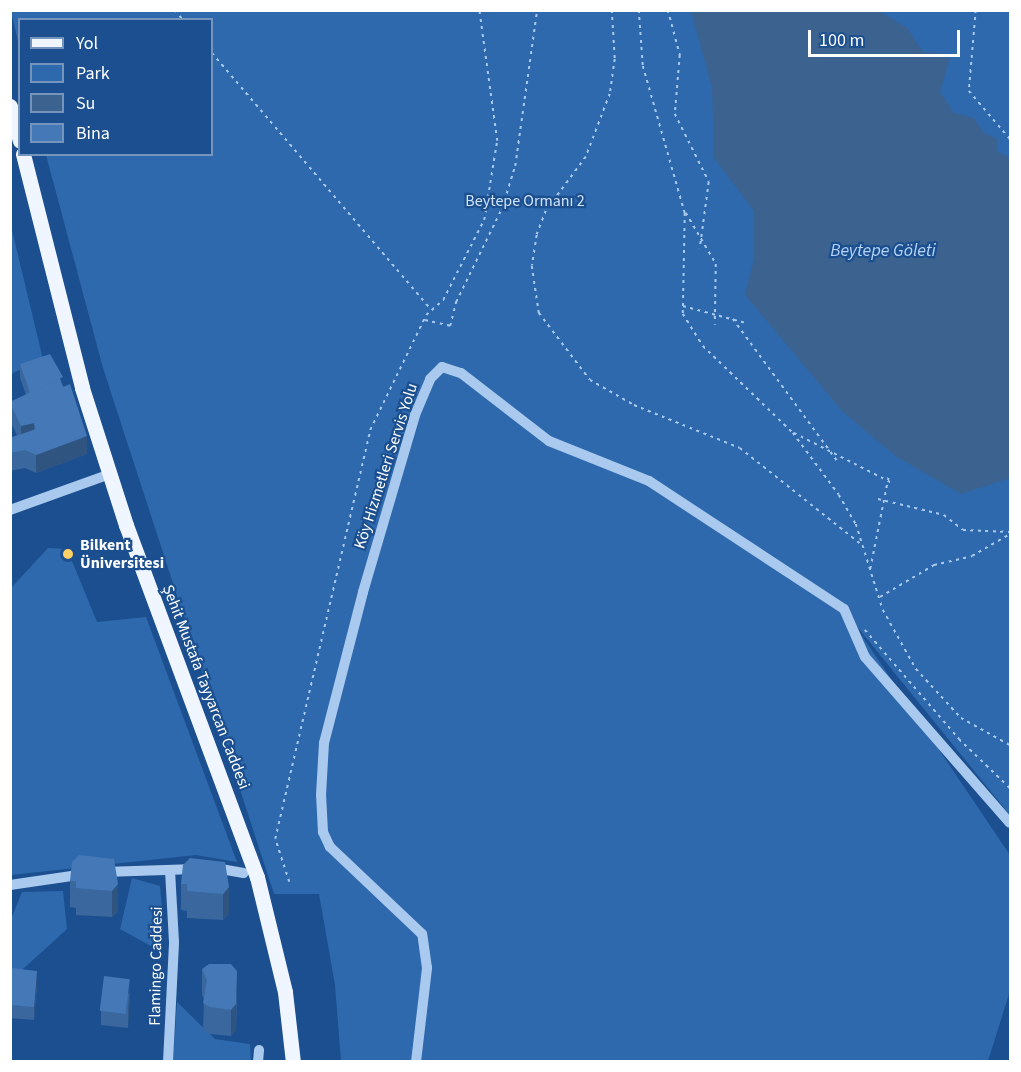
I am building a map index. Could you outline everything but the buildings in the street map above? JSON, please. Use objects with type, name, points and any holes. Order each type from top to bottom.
[{"type":"main road","points":[[10,106],[18,134]]},
{"type":"main road","name":"Şehit Mustafa Tayyarcan Caddesi","points":[[24,156],[82,388],[110,474],[257,876],[285,992],[293,1062]]},
{"type":"street","name":"Köy Hizmetleri Servis Yolu","points":[[416,1062],[427,969],[422,934],[330,847],[323,832],[321,795],[324,743],[363,592],[415,415],[430,379],[442,366],[461,373],[549,441],[649,481],[844,609],[866,657],[1011,823]]},
{"type":"street","points":[[10,510],[110,474]]},
{"type":"street","points":[[12,888],[98,872],[216,867],[244,873]]},
{"type":"street","name":"Flamingo Caddesi","points":[[168,1062],[174,942],[170,870]]},
{"type":"street","points":[[258,1062],[259,1050]]},
{"type":"path","points":[[289,882],[274,839],[370,430],[424,320],[466,258],[484,220],[492,185],[497,141],[479,10]]},
{"type":"path","points":[[424,320],[450,326],[456,302],[502,208],[515,166],[537,10]]},
{"type":"path","points":[[612,10],[610,94],[586,157],[546,210],[537,235],[532,266],[539,313],[590,380],[634,405],[740,448],[863,546]]},
{"type":"path","points":[[639,10],[643,66],[685,213],[716,264],[717,314],[715,325]]},
{"type":"path","points":[[668,10],[680,55],[675,114],[709,182],[700,249]]},
{"type":"path","points":[[976,10],[969,91],[1011,139]]},
{"type":"path","points":[[213,54],[431,310]]},
{"type":"path","points":[[685,213],[682,306],[704,346],[793,433],[839,495],[863,546],[879,597],[898,640],[938,694],[961,718],[1011,745]]},
{"type":"path","points":[[682,306],[746,323]]},
{"type":"path","points":[[733,319],[838,462]]},
{"type":"path","points":[[793,433],[892,483]]},
{"type":"path","points":[[870,570],[889,474]]},
{"type":"path","points":[[878,499],[944,515],[963,530],[1011,533]]},
{"type":"path","points":[[879,597],[934,565],[972,556],[1011,533]]},
{"type":"path","points":[[859,623],[959,739],[1011,788]]},
{"type":"green space","name":"Beytepe Ormanı 2","points":[[11,11],[1010,11],[1010,815],[850,618],[1010,855],[1010,991],[988,1061],[341,1061],[335,985],[319,894],[274,894],[103,368],[46,156],[213,156],[213,18],[18,18],[18,42]]},
{"type":"green space","points":[[10,222],[43,359],[11,374],[10,374]]},
{"type":"green space","name":"Bilkent Üniversitesi","points":[[48,548],[67,549],[97,622],[146,617],[237,862],[196,855],[11,875],[11,588]]},
{"type":"green space","points":[[132,878],[160,886],[164,930],[158,950],[120,929]]},
{"type":"green space","points":[[63,891],[67,929],[11,980],[11,919],[22,892]]},
{"type":"green space","points":[[177,1002],[215,1039],[250,1044],[251,1061],[173,1062]]},
{"type":"water","name":"Beytepe Göleti","points":[[691,11],[879,11],[907,28],[923,52],[951,54],[940,92],[954,113],[974,118],[983,132],[997,139],[998,152],[1010,158],[1010,478],[961,494],[897,457],[843,412],[745,295],[754,259],[754,211],[714,158],[712,88]]},
{"type":"place","name":"Bilkent Üniversitesi","points":[[68,554]]}]
